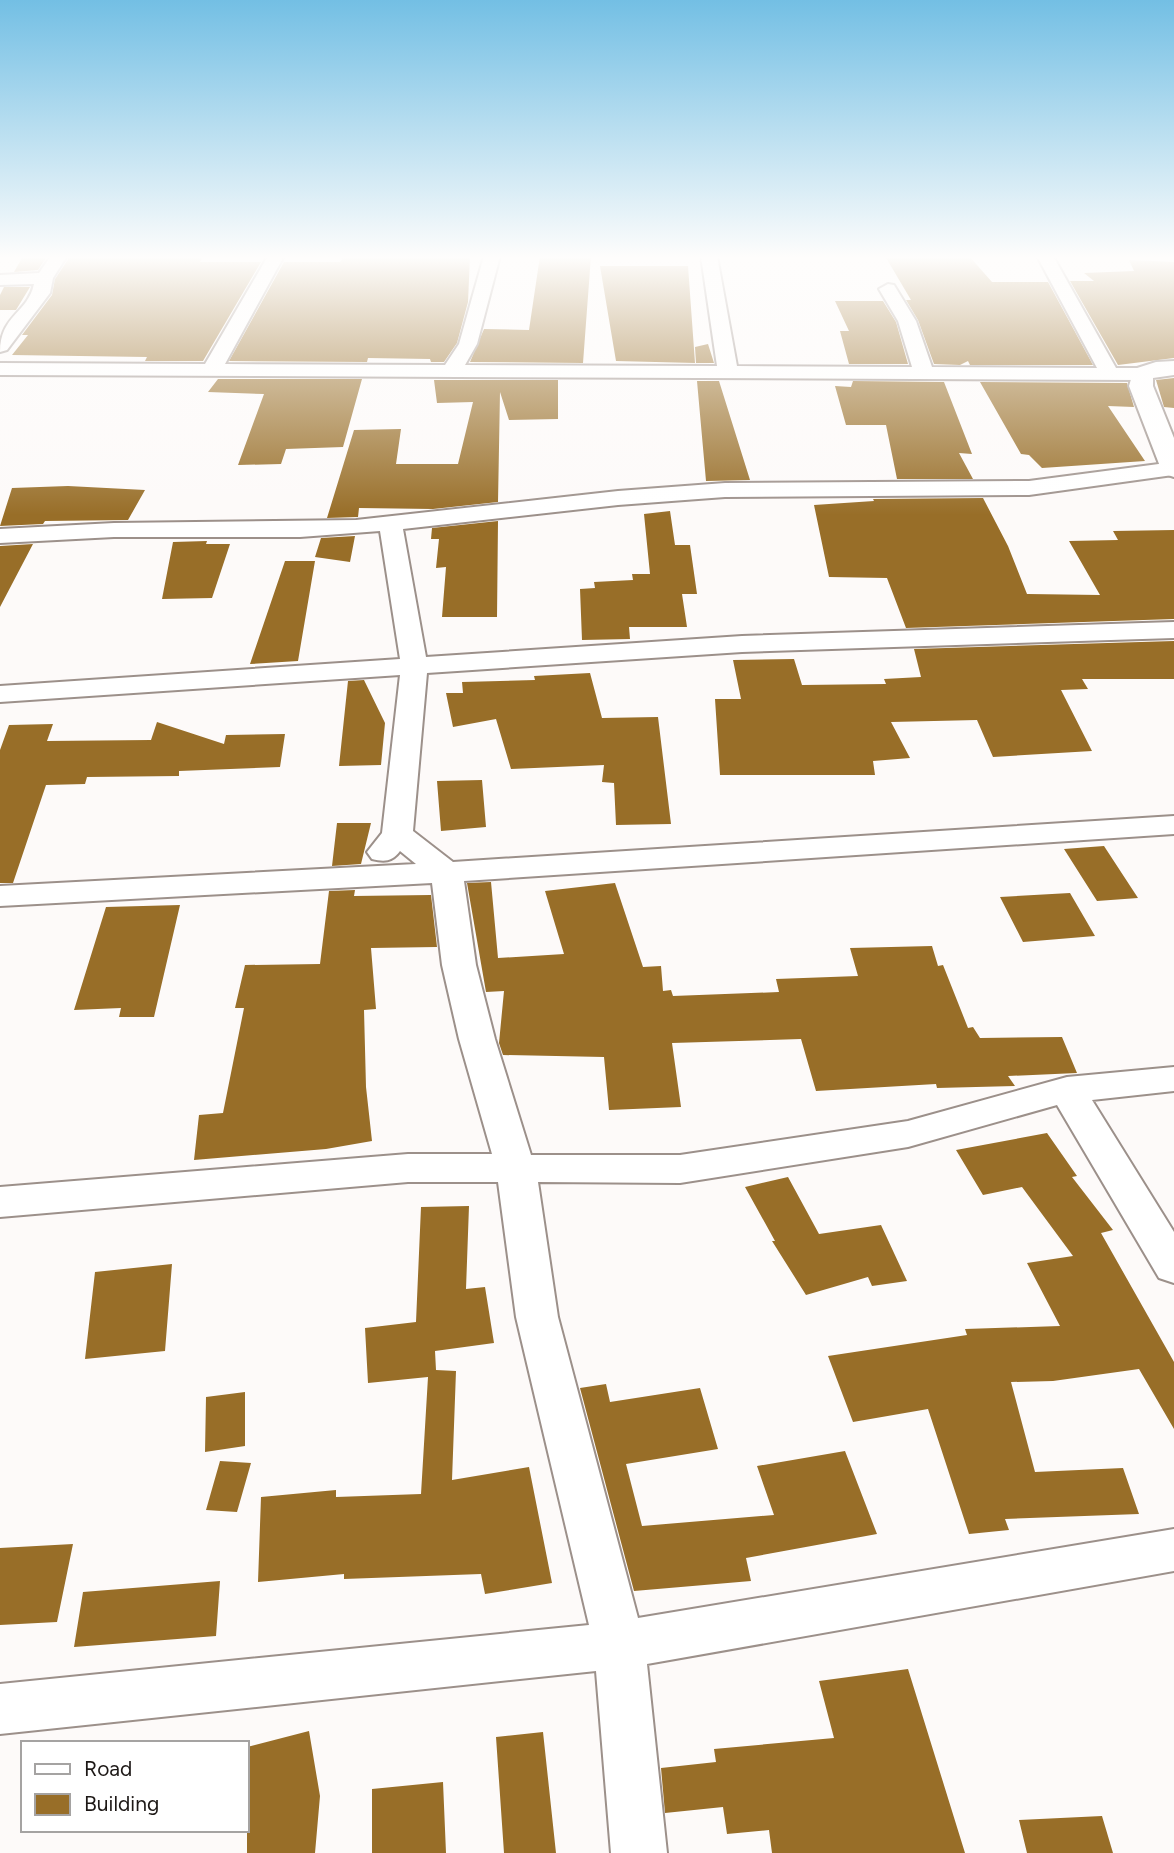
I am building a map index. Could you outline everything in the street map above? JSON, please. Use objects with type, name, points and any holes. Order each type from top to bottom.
[{"type":"street","points":[[211,371],[227,342]]},
{"type":"street","points":[[723,342],[728,373]]},
{"type":"street","points":[[914,342],[924,373]]},
{"type":"street","points":[[1093,342],[1110,374]]},
{"type":"street","points":[[450,373],[468,344],[540,373]]},
{"type":"street","points":[[0,369],[1142,374],[1156,369],[1174,368]]},
{"type":"street","points":[[0,536],[114,530],[300,530],[725,490],[1030,488],[1173,468],[1141,386],[1142,374]]},
{"type":"street","points":[[364,876],[397,834],[414,666],[390,523]]},
{"type":"street","points":[[0,694],[742,644],[1174,629]]},
{"type":"street","points":[[0,896],[447,873],[1174,825]]},
{"type":"street","points":[[397,834],[447,873],[459,965],[477,1040],[516,1168],[537,1317],[619,1645],[639,1853]]},
{"type":"street","points":[[0,1202],[408,1168],[680,1169],[908,1134],[1068,1090],[1174,1079]]},
{"type":"street","points":[[1068,1090],[1174,1267]]},
{"type":"street","points":[[0,1709],[619,1645],[1174,1550]]},
{"type":"building","points":[[22,342],[214,342],[203,361],[145,361],[147,357],[12,355]]},
{"type":"building","points":[[239,342],[457,342],[444,362],[431,362],[430,359],[368,358],[367,362],[229,361]]},
{"type":"building","points":[[478,342],[585,342],[583,363],[470,362]]},
{"type":"building","points":[[613,342],[694,342],[695,363],[616,361]]},
{"type":"building","points":[[843,342],[902,342],[908,364],[849,364]]},
{"type":"building","points":[[926,342],[1081,342],[1093,365],[970,365],[968,361],[960,365],[934,364]]},
{"type":"building","points":[[1105,342],[1174,342],[1174,358],[1118,365]]},
{"type":"building","points":[[708,344],[714,363],[696,363],[695,347]]},
{"type":"building","points":[[1174,378],[1174,408],[1164,407],[1156,380]]},
{"type":"building","points":[[218,379],[362,379],[343,447],[286,449],[281,464],[238,465],[264,394],[208,392]]},
{"type":"building","points":[[434,380],[558,380],[558,419],[509,420],[500,392],[498,502],[433,509],[359,508],[358,517],[327,518],[354,430],[401,429],[396,464],[458,464],[473,402],[437,403]]},
{"type":"building","points":[[697,381],[719,381],[750,480],[706,481]]},
{"type":"building","points":[[853,381],[944,382],[972,454],[959,453],[973,479],[897,479],[886,425],[846,425],[835,386],[851,387]]},
{"type":"building","points":[[980,382],[1127,383],[1134,407],[1108,406],[1145,461],[1042,468],[1029,455],[1021,454]]},
{"type":"building","points":[[68,486],[145,490],[128,520],[45,521],[43,524],[0,526],[12,488]]},
{"type":"building","points":[[983,498],[1008,546],[1027,594],[1100,595],[1069,541],[1118,540],[1113,531],[1174,530],[1174,619],[906,628],[887,578],[829,577],[814,505],[874,501],[873,499]]},
{"type":"building","points":[[670,511],[675,545],[690,545],[697,594],[682,594],[687,627],[629,627],[630,639],[582,640],[580,589],[595,588],[594,582],[633,580],[632,574],[650,574],[644,514]]},
{"type":"building","points":[[498,521],[497,617],[442,617],[446,567],[436,568],[439,539],[431,539],[432,528]]},
{"type":"building","points":[[355,536],[350,562],[315,557],[321,538]]},
{"type":"building","points":[[207,541],[206,544],[230,544],[212,598],[162,599],[173,542]]},
{"type":"building","points":[[33,544],[0,607],[0,546]]},
{"type":"building","points":[[285,561],[315,561],[298,661],[250,664]]},
{"type":"building","points":[[1174,641],[1174,679],[1082,679],[1088,689],[1061,690],[1092,751],[993,757],[977,720],[891,722],[910,758],[873,761],[875,775],[720,775],[715,699],[741,699],[733,660],[794,659],[802,685],[886,684],[884,679],[921,677],[914,649]]},
{"type":"building","points":[[590,673],[602,718],[658,717],[671,824],[616,825],[614,783],[602,782],[604,765],[511,769],[496,719],[453,727],[446,693],[463,693],[462,682],[535,680],[534,676]]},
{"type":"building","points":[[364,680],[385,723],[381,765],[339,766],[348,681]]},
{"type":"building","points":[[157,722],[224,744],[226,735],[285,734],[280,767],[179,771],[179,776],[87,777],[85,784],[46,785],[13,883],[0,883],[0,750],[9,725],[53,724],[47,741],[151,740]]},
{"type":"building","points":[[482,780],[486,827],[441,831],[437,781]]},
{"type":"building","points":[[337,823],[371,823],[361,864],[332,866]]},
{"type":"building","points":[[1104,846],[1138,898],[1097,901],[1064,849]]},
{"type":"building","points":[[491,882],[498,958],[564,954],[545,891],[615,883],[643,967],[661,966],[663,991],[671,990],[673,996],[779,992],[776,979],[858,976],[850,948],[932,946],[938,966],[943,965],[968,1028],[973,1027],[980,1038],[1062,1037],[1077,1073],[1008,1076],[1015,1086],[937,1088],[936,1084],[816,1091],[801,1039],[672,1043],[681,1107],[609,1110],[604,1057],[503,1055],[499,1043],[504,991],[486,992],[467,883]]},
{"type":"building","points":[[355,890],[354,896],[431,895],[437,947],[371,948],[376,1009],[364,1010],[366,1087],[372,1141],[326,1149],[194,1160],[199,1115],[223,1113],[244,1008],[235,1008],[245,965],[320,964],[329,891]]},
{"type":"building","points":[[1070,893],[1095,936],[1023,942],[1000,897]]},
{"type":"building","points":[[180,905],[154,1017],[119,1017],[121,1008],[74,1010],[106,907]]},
{"type":"building","points":[[1047,1133],[1077,1176],[1072,1177],[1113,1230],[1101,1233],[1174,1362],[1174,1429],[1139,1369],[1053,1381],[1011,1382],[1035,1472],[1123,1468],[1139,1514],[1005,1519],[1009,1530],[969,1534],[928,1409],[853,1422],[828,1356],[967,1335],[965,1329],[1060,1326],[1027,1263],[1073,1256],[1022,1187],[983,1195],[956,1150]]},
{"type":"building","points":[[788,1177],[819,1234],[881,1225],[907,1281],[872,1286],[868,1277],[806,1295],[772,1241],[775,1241],[745,1187]]},
{"type":"building","points":[[469,1206],[466,1289],[485,1287],[494,1343],[435,1351],[436,1370],[456,1371],[452,1480],[529,1467],[552,1583],[485,1594],[481,1574],[344,1579],[344,1574],[258,1582],[261,1497],[336,1490],[336,1497],[421,1494],[428,1377],[368,1383],[365,1328],[416,1322],[421,1207]]},
{"type":"building","points":[[172,1264],[165,1351],[85,1359],[95,1272]]},
{"type":"building","points":[[606,1384],[610,1402],[700,1388],[718,1449],[626,1464],[642,1526],[774,1515],[757,1466],[845,1451],[877,1534],[746,1558],[751,1581],[634,1591],[580,1388]]},
{"type":"building","points":[[245,1392],[245,1446],[205,1452],[206,1397]]},
{"type":"building","points":[[220,1461],[251,1463],[237,1512],[206,1510]]},
{"type":"building","points":[[73,1544],[57,1622],[0,1625],[0,1548]]},
{"type":"building","points":[[220,1581],[216,1636],[74,1647],[83,1592]]},
{"type":"building","points":[[908,1669],[965,1853],[772,1853],[769,1830],[727,1834],[723,1807],[665,1813],[661,1768],[716,1762],[714,1749],[834,1738],[819,1681]]},
{"type":"building","points":[[309,1731],[320,1796],[315,1853],[247,1853],[248,1747]]},
{"type":"building","points":[[543,1732],[556,1853],[504,1853],[496,1737]]},
{"type":"building","points":[[443,1782],[446,1853],[372,1853],[372,1789]]},
{"type":"building","points":[[1102,1816],[1113,1853],[1027,1853],[1019,1820]]}]
